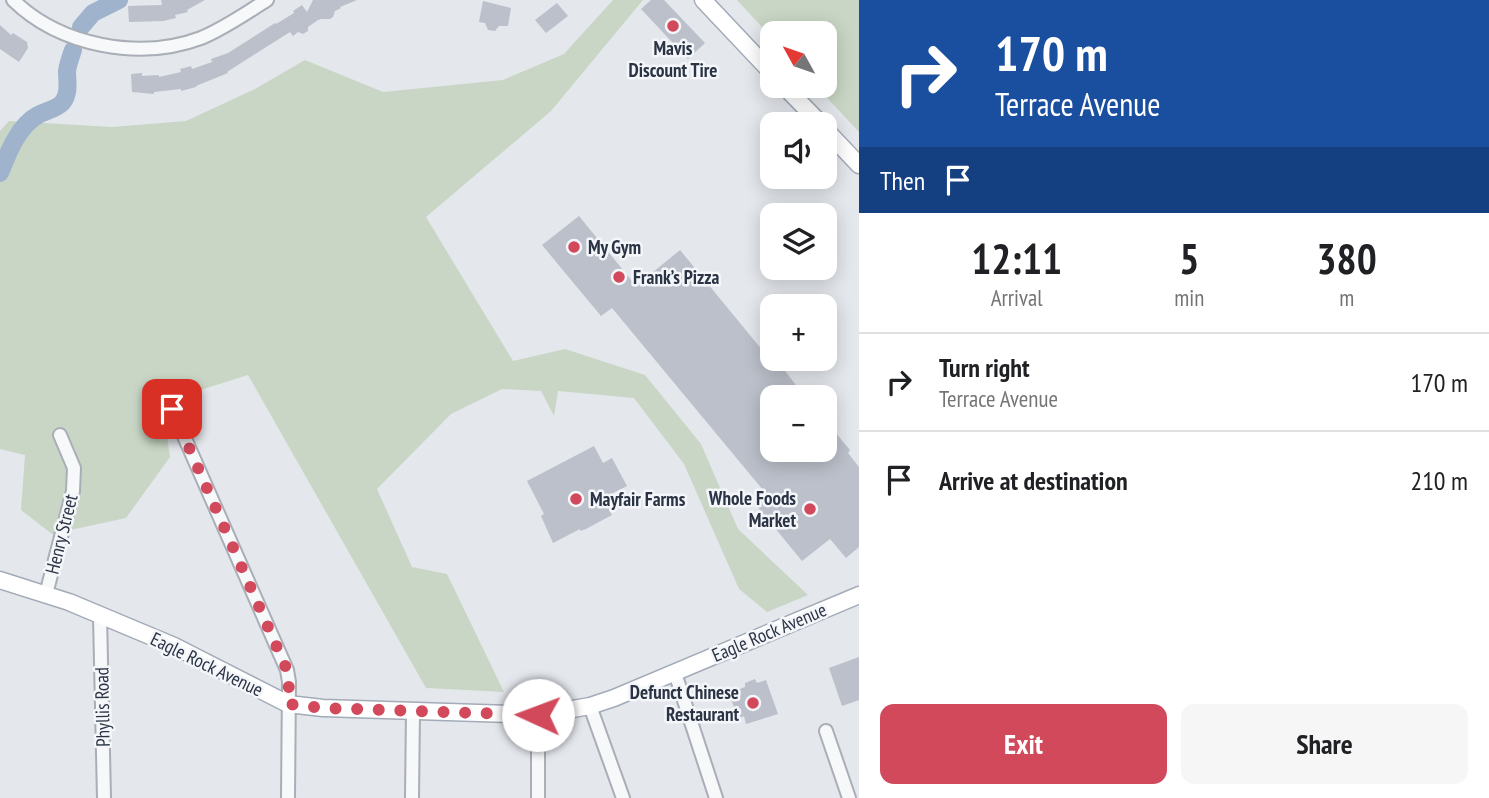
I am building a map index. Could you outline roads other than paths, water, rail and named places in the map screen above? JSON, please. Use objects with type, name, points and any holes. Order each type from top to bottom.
[{"type":"main road","points":[[703,0],[760,60]]},
{"type":"main road","points":[[796,98],[809,112]]},
{"type":"main road","points":[[837,141],[859,165]]},
{"type":"main road","name":"Eagle Rock Avenue","points":[[0,580],[46,594],[174,646],[288,704],[412,712],[538,715],[590,706],[614,698],[859,594]]},
{"type":"street","points":[[13,0],[50,27],[68,35],[107,46],[142,49],[182,44],[202,37],[267,0]]},
{"type":"street","points":[[172,409],[287,670],[288,798]]},
{"type":"street","name":"Henry Street","points":[[46,594],[73,491],[74,468],[60,435]]},
{"type":"street","name":"Phyllis Road","points":[[100,616],[104,798]]},
{"type":"street","points":[[675,673],[716,798]]},
{"type":"street","points":[[590,706],[623,798]]},
{"type":"street","points":[[412,712],[412,798]]},
{"type":"street","points":[[538,715],[538,798]]},
{"type":"street","points":[[825,731],[849,798]]},
{"type":"waterway","points":[[81,27],[93,13],[119,0]]},
{"type":"waterway","points":[[0,173],[6,157],[25,126],[38,115],[60,105],[65,99],[68,87],[67,71],[73,50]]},
{"type":"place","name":"Mavis Discount Tire","points":[[673,26]]},
{"type":"place","name":"My Gym","points":[[574,247]]},
{"type":"place","name":"Frank’s Pizza","points":[[619,277]]},
{"type":"place","name":"Mayfair Farms","points":[[576,499]]},
{"type":"place","name":"Whole Foods Market","points":[[810,509]]},
{"type":"place","name":"Defunct Chinese Restaurant","points":[[753,703]]}]
